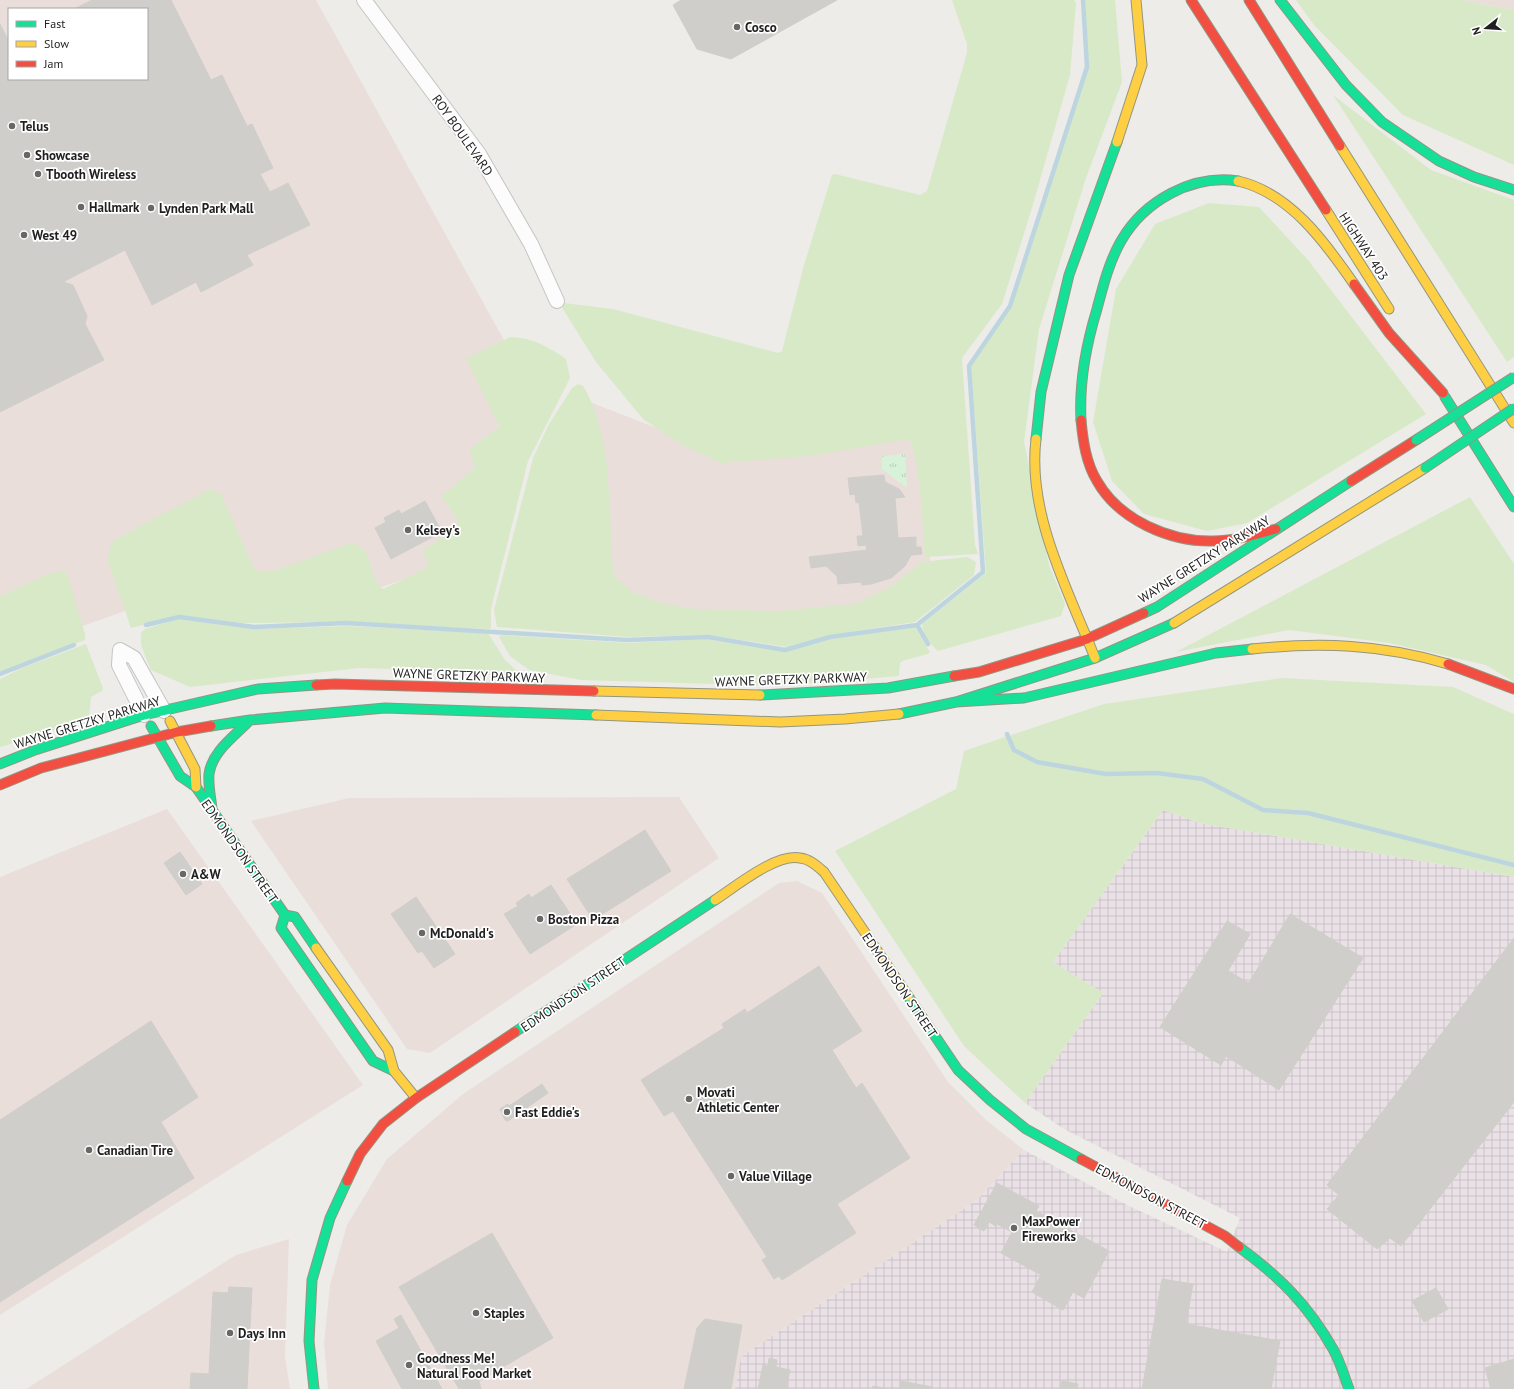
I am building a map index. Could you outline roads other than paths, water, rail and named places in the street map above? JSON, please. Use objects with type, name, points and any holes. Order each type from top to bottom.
[{"type":"main road","points":[[1095,658],[1045,531],[1036,488],[1034,454],[1041,392],[1069,275],[1128,111],[1142,65],[1136,0]]},
{"type":"main road","name":"HIGHWAY 403","points":[[1192,0],[1392,314]]},
{"type":"main road","points":[[1250,0],[1514,423]]},
{"type":"main road","points":[[1280,0],[1346,85],[1382,122],[1439,161],[1474,177],[1514,190]]},
{"type":"main road","points":[[1276,529],[1240,538],[1207,541],[1161,533],[1134,518],[1109,499],[1098,483],[1089,464],[1082,434],[1082,401],[1083,363],[1090,330],[1104,284],[1126,233],[1158,200],[1190,186],[1217,181],[1235,180],[1271,194],[1296,213],[1323,242],[1390,334],[1443,394]]},
{"type":"main road","points":[[1409,341],[1514,507]]},
{"type":"main road","name":"WAYNE GRETZKY PARKWAY","points":[[0,764],[35,750],[144,715],[258,689],[335,684],[700,694],[779,694],[888,688],[979,672],[1087,639],[1158,607],[1276,529],[1514,377]]},
{"type":"main road","points":[[0,785],[40,768],[156,736],[250,720],[385,708],[780,722],[845,719],[905,713],[956,702],[1095,658],[1172,624],[1425,468],[1514,408]]},
{"type":"main road","points":[[956,702],[1024,698],[1216,653],[1295,644],[1348,645],[1414,654],[1472,672],[1514,689]]},
{"type":"main road","name":"EDMONDSON STREET","points":[[164,711],[177,732],[195,769],[196,787]]},
{"type":"main road","name":"EDMONDSON STREET","points":[[144,715],[180,776],[196,787],[285,915],[294,917],[299,923],[388,1050],[394,1071],[416,1098]]},
{"type":"main road","points":[[212,811],[209,774],[213,760],[225,743],[236,736],[250,720]]},
{"type":"main road","name":"EDMONDSON STREET","points":[[314,1389],[309,1341],[312,1280],[330,1218],[360,1154],[383,1124],[416,1098],[761,870],[780,860],[796,856],[811,860],[824,872],[958,1070],[990,1100],[1026,1129],[1225,1236],[1269,1268],[1297,1296],[1334,1350],[1349,1389]]},
{"type":"main road","name":"EDMONDSON STREET","points":[[285,915],[281,928],[373,1061],[394,1071]]},
{"type":"street","name":"ROY BOULEVARD","points":[[364,0],[479,154],[531,244],[557,301]]},
{"type":"street","name":"EDMONDSON STREET","points":[[144,715],[118,665],[120,650],[134,658],[164,711]]},
{"type":"waterway","points":[[146,625],[179,617],[254,627],[346,623],[627,640],[708,637],[785,650],[830,637],[917,625],[983,572],[969,366],[1010,306],[1087,67],[1083,0]]},
{"type":"waterway","points":[[917,625],[928,644]]},
{"type":"waterway","points":[[0,674],[74,645]]},
{"type":"waterway","points":[[1007,734],[1014,750],[1037,762],[1106,774],[1157,773],[1203,779],[1263,810],[1308,813],[1514,865]]},
{"type":"place","name":"Cosco","points":[[737,27]]},
{"type":"place","name":"Telus","points":[[12,126]]},
{"type":"place","name":"Showcase","points":[[27,155]]},
{"type":"place","name":"Tbooth Wireless","points":[[38,174]]},
{"type":"place","name":"Hallmark","points":[[81,207]]},
{"type":"place","name":"Lynden Park Mall","points":[[151,208]]},
{"type":"place","name":"West 49","points":[[24,235]]},
{"type":"place","name":"Kelsey's","points":[[408,530]]},
{"type":"place","name":"A&W","points":[[183,874]]},
{"type":"place","name":"Boston Pizza","points":[[540,919]]},
{"type":"place","name":"McDonald's","points":[[422,933]]},
{"type":"place","name":"Movati Athletic Center","points":[[689,1099]]},
{"type":"place","name":"Fast Eddie's","points":[[507,1112]]},
{"type":"place","name":"Canadian Tire","points":[[89,1150]]},
{"type":"place","name":"Value Village","points":[[731,1176]]},
{"type":"place","name":"MaxPower Fireworks","points":[[1014,1228]]},
{"type":"place","name":"Staples","points":[[476,1313]]},
{"type":"place","name":"Days Inn","points":[[230,1333]]},
{"type":"place","name":"Goodness Me! Natural Food Market","points":[[409,1365]]}]
